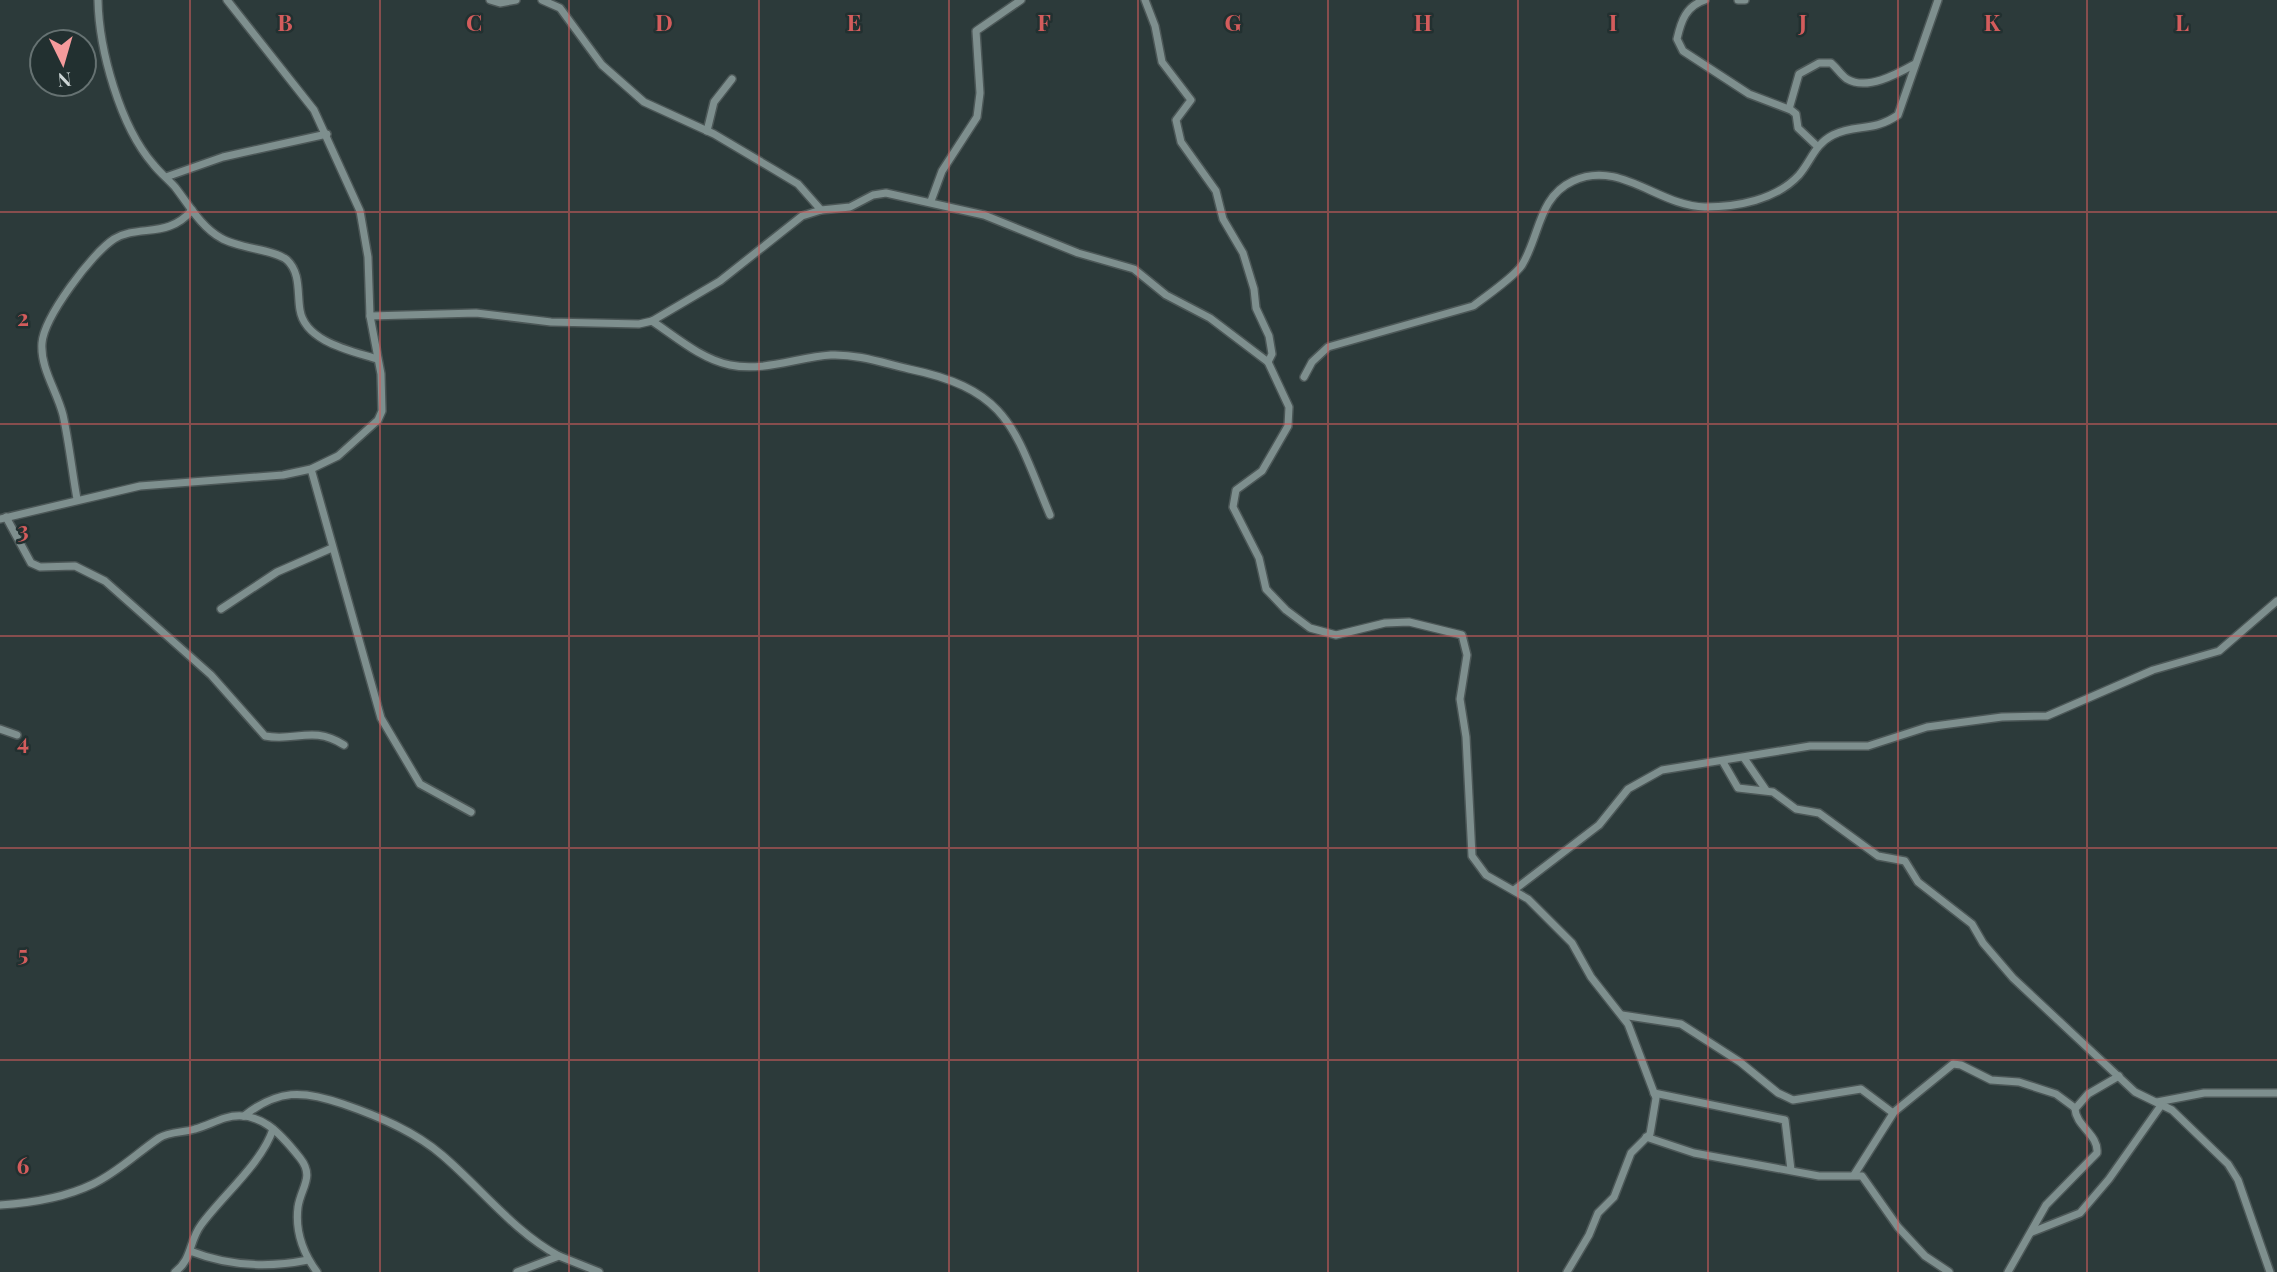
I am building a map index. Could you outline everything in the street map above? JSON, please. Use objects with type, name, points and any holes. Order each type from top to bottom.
[{"type":"street","points":[[98,0],[100,42],[126,121],[153,164],[220,238],[242,248],[279,255],[287,260],[297,277],[300,312],[309,327],[326,341],[377,359]]},
{"type":"street","points":[[227,0],[290,77],[327,134],[360,211],[368,257],[370,316],[383,402],[378,420],[338,456],[311,469],[243,479],[157,484],[77,499],[3,518],[31,563],[40,567],[75,566],[105,581],[212,675],[265,736],[312,733],[328,736],[344,745]]},
{"type":"street","points":[[490,0],[500,3],[516,0]]},
{"type":"street","points":[[542,0],[560,8],[602,65],[644,102],[707,131],[798,184],[821,210]]},
{"type":"street","points":[[931,201],[942,171],[976,117],[980,93],[976,31],[1021,0]]},
{"type":"street","points":[[1145,0],[1155,26],[1162,62],[1191,100],[1176,120],[1181,142],[1216,191],[1223,219],[1243,253],[1254,289],[1256,308],[1269,336],[1272,354],[1268,362]]},
{"type":"street","points":[[1705,0],[1693,4],[1682,20],[1677,38],[1683,51],[1749,94],[1789,109],[1796,114],[1798,128],[1817,146]]},
{"type":"street","points":[[1738,0],[1745,0]]},
{"type":"street","points":[[1304,377],[1312,362],[1328,347],[1473,306],[1516,274],[1533,242],[1545,207],[1558,190],[1572,182],[1593,175],[1616,176],[1672,201],[1699,206],[1751,202],[1780,190],[1797,176],[1817,146],[1834,134],[1855,129],[1871,129],[1898,115],[1938,0]]},
{"type":"street","points":[[1789,109],[1799,74],[1812,65],[1831,63],[1849,81],[1862,83],[1893,76],[1916,64]]},
{"type":"street","points":[[707,131],[714,102],[732,79]]},
{"type":"street","points":[[166,177],[223,157],[327,134]]},
{"type":"street","points":[[370,316],[459,313],[551,322],[639,324],[652,321],[727,276],[793,222],[821,210],[850,207],[873,195],[886,193],[984,215],[1078,253],[1134,269],[1166,295],[1210,318],[1268,362],[1289,407],[1289,426],[1268,463],[1236,490],[1233,499],[1233,507],[1259,558],[1266,589],[1286,611],[1322,633],[1336,635],[1385,623],[1409,622],[1462,635],[1467,655],[1460,699],[1466,737],[1472,856],[1486,875],[1536,906],[1572,943],[1591,977],[1622,1015],[1633,1035],[1654,1093],[1654,1124],[1631,1153],[1614,1197],[1598,1213],[1589,1235],[1567,1272]]},
{"type":"street","points":[[77,499],[63,415],[44,359],[43,335],[82,273],[104,246],[127,234],[151,232],[173,225],[192,210]]},
{"type":"street","points":[[652,321],[701,353],[733,366],[851,356],[939,374],[962,384],[989,400],[1003,415],[1026,455],[1050,516]]},
{"type":"street","points":[[311,469],[386,728],[420,784],[471,812]]},
{"type":"street","points":[[221,609],[277,572],[332,548]]},
{"type":"street","points":[[1514,890],[1599,825],[1628,789],[1662,771],[1810,746],[1868,746],[1927,727],[2002,717],[2047,716],[2153,670],[2219,651],[2277,601]]},
{"type":"street","points":[[0,729],[17,735]]},
{"type":"street","points":[[1744,758],[1766,790],[1796,809],[1819,813],[1878,856],[1905,861],[1918,883],[1939,902],[1964,916],[2013,978],[2135,1092],[2172,1110],[2234,1172],[2263,1244],[2270,1272]]},
{"type":"street","points":[[1723,762],[1738,788],[1766,790]]},
{"type":"street","points":[[1622,1015],[1681,1024],[1740,1062],[1778,1093],[1793,1100],[1861,1089],[1893,1113]]},
{"type":"street","points":[[1854,1175],[1893,1113],[1956,1063],[1992,1080],[2019,1083],[2056,1094],[2075,1108],[2077,1118],[2097,1145],[2097,1153],[2046,1205],[2008,1272]]},
{"type":"street","points":[[2075,1108],[2088,1094],[2119,1076]]},
{"type":"street","points":[[1654,1093],[1785,1120],[1791,1170]]},
{"type":"street","points":[[2031,1232],[2080,1213],[2109,1179],[2159,1103],[2204,1093],[2277,1093]]},
{"type":"street","points":[[243,1116],[269,1098],[295,1094],[333,1100],[377,1116],[441,1154],[525,1233],[559,1256],[599,1272]]},
{"type":"street","points":[[0,1205],[30,1203],[75,1192],[109,1176],[167,1134],[243,1116],[256,1117],[273,1129],[299,1157],[308,1172],[298,1222],[308,1260],[317,1272]]},
{"type":"street","points":[[175,1272],[185,1264],[200,1226],[263,1152],[273,1129]]},
{"type":"street","points":[[1646,1137],[1694,1153],[1819,1176],[1854,1175],[1867,1181],[1898,1227],[1925,1256],[1949,1272]]},
{"type":"street","points":[[190,1251],[221,1261],[267,1266],[308,1260]]},
{"type":"street","points":[[517,1272],[559,1256]]}]
